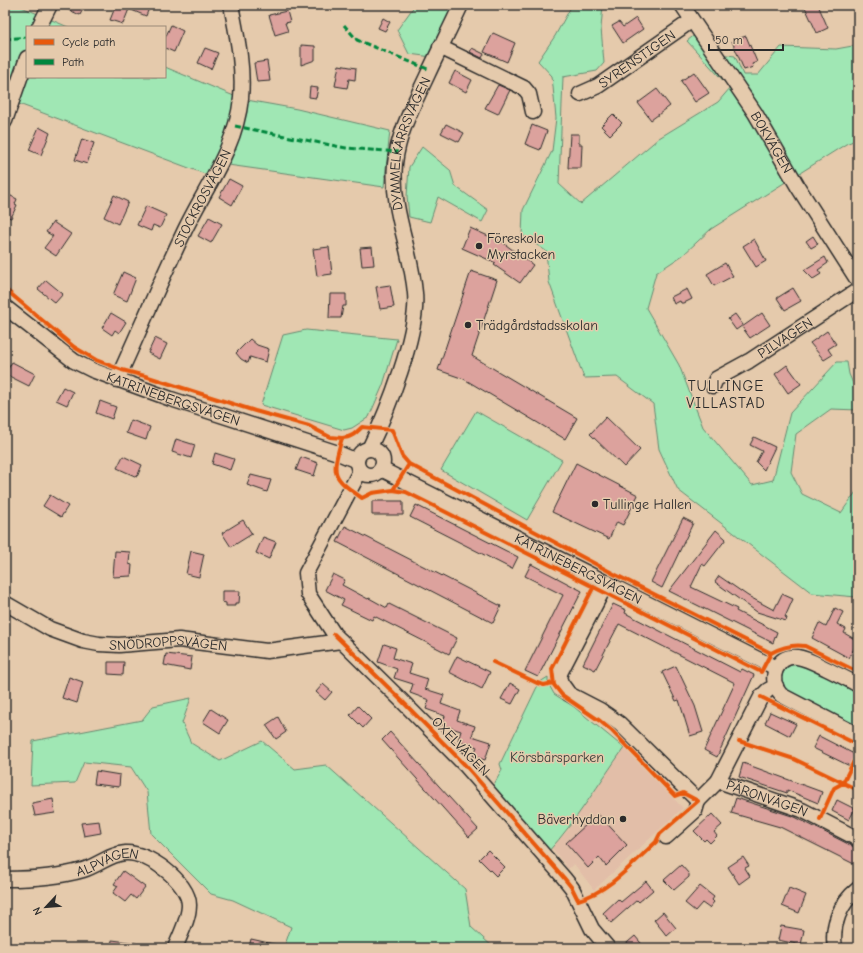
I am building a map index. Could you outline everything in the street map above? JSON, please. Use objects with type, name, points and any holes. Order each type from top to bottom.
[{"type":"street","points":[[40,26],[50,5]]},
{"type":"street","name":"STOCKROSVÄGEN","points":[[117,380],[184,232],[221,164],[233,131],[241,99],[241,72],[239,46],[231,5]]},
{"type":"street","name":"DYMMELKÄRRSVÄGEN","points":[[370,449],[395,387],[410,335],[414,313],[415,293],[395,201],[395,163],[408,117],[461,5]]},
{"type":"street","name":"BOKVÄGEN","points":[[682,5],[691,21],[755,113],[798,186],[854,264],[858,281]]},
{"type":"street","name":"SYRENSTIGEN","points":[[580,94],[598,86],[691,21]]},
{"type":"street","points":[[440,47],[524,88],[529,94],[533,112]]},
{"type":"street","points":[[5,120],[26,61]]},
{"type":"street","name":"PILVÄGEN","points":[[713,386],[716,379],[749,361],[858,290]]},
{"type":"street","name":"KATRINEBERGSVÄGEN","points":[[5,307],[74,361],[117,380],[338,453],[358,466]]},
{"type":"street","points":[[337,638],[308,594],[306,573],[358,466],[361,453],[370,449],[377,451],[383,462],[381,469],[372,475],[364,474],[358,466]]},
{"type":"street","name":"KATRINEBERGSVÄGEN","points":[[381,469],[776,668]]},
{"type":"street","points":[[607,582],[561,671],[559,677],[561,684],[569,694],[600,710],[620,724],[698,800]]},
{"type":"street","name":"SNÖDROPPSVÄGEN","points":[[5,603],[50,629],[98,644],[118,645],[179,640],[267,651],[337,638]]},
{"type":"street","name":"OXELVÄGEN","points":[[337,638],[465,765],[511,817],[572,888],[586,920],[608,948]]},
{"type":"street","points":[[858,684],[800,657],[785,658],[776,668],[774,678],[776,686],[782,695],[858,735]]},
{"type":"street","points":[[666,838],[695,811],[698,800],[718,781],[761,697],[768,690],[776,686]]},
{"type":"street","name":"PÄRONVÄGEN","points":[[718,781],[802,810],[858,839]]},
{"type":"street","name":"ALPVÄGEN","points":[[5,879],[65,874],[84,870],[116,854],[125,853],[141,856],[174,876],[186,892],[189,906],[175,948]]},
{"type":"street","points":[[835,948],[833,934],[836,918],[847,900],[858,889]]},
{"type":"shaded area","name":"Bäverhyddan","points":[[624,748],[683,808],[594,890],[574,864],[568,869],[552,848],[568,830]]},
{"type":"green space","points":[[5,5],[17,5],[66,26],[26,26],[26,78],[166,78],[166,67],[241,99],[297,109],[390,131],[384,187],[221,164],[213,177],[5,99]]},
{"type":"green space","points":[[415,5],[457,5],[432,57],[409,54],[397,30]]},
{"type":"green space","points":[[572,5],[603,5],[601,28],[604,63],[597,71],[563,77],[559,184],[581,204],[659,138],[718,102],[730,88],[687,41],[697,33],[712,53],[735,56],[743,75],[758,75],[781,47],[836,49],[858,45],[858,139],[846,144],[711,229],[683,255],[656,273],[646,308],[679,365],[703,427],[752,485],[773,480],[790,413],[837,362],[847,362],[849,374],[857,393],[858,410],[831,409],[796,434],[791,472],[802,494],[841,513],[858,489],[858,599],[856,597],[812,593],[678,490],[659,449],[653,404],[617,377],[584,378],[549,282],[546,251],[522,235],[523,210],[552,151],[556,118],[552,76],[538,61],[555,36]]},
{"type":"green space","points":[[422,147],[450,170],[455,186],[488,210],[482,222],[438,197],[430,222],[409,217],[407,196],[409,167]]},
{"type":"green space","points":[[306,330],[397,339],[383,385],[369,417],[352,428],[344,430],[261,405],[283,335]]},
{"type":"green space","points":[[476,411],[562,460],[527,520],[441,470]]},
{"type":"green space","points":[[801,664],[858,690],[858,730],[788,692],[783,684],[782,676],[783,672],[789,666]]},
{"type":"green space","name":"Körsbärsparken","points":[[548,677],[548,683],[554,694],[574,707],[624,748],[559,840],[548,852],[492,788],[502,770],[500,764],[536,689],[540,682]]},
{"type":"green space","points":[[191,698],[182,723],[191,743],[220,761],[262,741],[295,769],[326,765],[465,889],[471,927],[494,948],[284,948],[291,927],[233,900],[211,894],[151,834],[147,792],[131,767],[84,762],[75,783],[31,785],[33,741],[142,720],[153,706]]},
{"type":"building","points":[[58,5],[85,5],[80,15]]},
{"type":"building","points":[[116,5],[147,5],[146,7],[149,8],[146,16],[129,9],[123,24],[110,20]]},
{"type":"building","points":[[804,5],[818,5],[828,28],[817,33]]},
{"type":"building","points":[[287,11],[290,22],[285,23],[288,31],[275,35],[269,15]]},
{"type":"building","points":[[383,18],[390,22],[385,31],[378,28]]},
{"type":"building","points":[[636,18],[643,29],[623,43],[612,26],[619,22],[623,27]]},
{"type":"building","points":[[171,25],[183,31],[174,52],[166,48],[166,36]]},
{"type":"building","points":[[493,33],[515,43],[507,62],[484,52]]},
{"type":"building","points":[[746,36],[757,62],[752,64],[753,67],[744,70],[732,41]]},
{"type":"building","points":[[301,45],[315,46],[315,60],[301,65]]},
{"type":"building","points":[[205,48],[218,53],[211,69],[198,63]]},
{"type":"building","points":[[472,48],[484,54],[482,58],[470,52]]},
{"type":"building","points":[[267,61],[270,81],[257,82],[254,63]]},
{"type":"building","points":[[339,65],[356,68],[355,80],[349,79],[347,88],[335,86]]},
{"type":"building","points":[[455,71],[472,80],[466,92],[449,83]]},
{"type":"building","points":[[694,72],[709,93],[695,102],[681,81]]},
{"type":"building","points":[[498,85],[510,90],[498,114],[485,108]]},
{"type":"building","points":[[310,87],[318,88],[316,98],[309,97]]},
{"type":"building","points":[[657,89],[670,106],[651,120],[638,103]]},
{"type":"building","points":[[613,114],[622,123],[610,135],[601,126]]},
{"type":"building","points":[[446,124],[464,133],[459,142],[441,133]]},
{"type":"building","points":[[532,125],[547,131],[540,150],[525,144]]},
{"type":"building","points":[[39,127],[50,133],[41,155],[29,150]]},
{"type":"building","points":[[570,134],[579,134],[579,144],[582,144],[581,168],[568,168]]},
{"type":"building","points":[[82,139],[94,143],[87,164],[75,160]]},
{"type":"building","points":[[229,179],[242,186],[232,205],[219,197]]},
{"type":"building","points":[[5,193],[17,199],[15,204],[17,205],[11,218],[5,216]]},
{"type":"building","points":[[114,195],[128,202],[118,224],[104,217]]},
{"type":"building","points":[[146,206],[166,215],[160,228],[153,225],[151,231],[137,225]]},
{"type":"building","points":[[209,217],[222,224],[211,243],[198,236]]},
{"type":"building","points":[[53,222],[71,234],[56,256],[44,248],[53,236],[46,232]]},
{"type":"building","points":[[470,228],[502,242],[533,265],[520,283],[494,265],[496,263],[462,248]]},
{"type":"building","points":[[813,236],[818,244],[811,248],[806,241]]},
{"type":"building","points":[[754,239],[766,261],[756,267],[743,246]]},
{"type":"building","points":[[329,247],[332,274],[317,276],[313,249]]},
{"type":"building","points":[[372,247],[374,265],[362,266],[360,248]]},
{"type":"building","points":[[825,257],[828,263],[818,270],[821,274],[813,279],[804,270]]},
{"type":"building","points":[[725,263],[733,276],[714,286],[707,274]]},
{"type":"building","points":[[471,271],[497,280],[472,356],[577,418],[565,439],[464,379],[438,370]]},
{"type":"building","points":[[123,272],[136,278],[127,301],[113,295]]},
{"type":"building","points":[[46,280],[63,294],[55,303],[38,289]]},
{"type":"building","points":[[390,285],[394,307],[380,309],[376,287]]},
{"type":"building","points":[[793,288],[801,301],[785,310],[777,298]]},
{"type":"building","points":[[687,289],[692,299],[684,303],[681,303],[680,301],[674,304],[671,297]]},
{"type":"building","points":[[330,294],[346,294],[346,306],[343,306],[341,318],[329,318]]},
{"type":"building","points":[[111,313],[126,322],[119,333],[115,330],[112,335],[102,328]]},
{"type":"building","points":[[762,313],[770,325],[750,338],[742,327]]},
{"type":"building","points":[[735,314],[743,325],[736,330],[728,319]]},
{"type":"building","points":[[827,331],[836,344],[828,349],[832,355],[824,360],[810,343]]},
{"type":"building","points":[[155,338],[167,344],[160,359],[148,353]]},
{"type":"building","points":[[250,339],[257,345],[269,349],[266,362],[250,357],[248,363],[241,359],[236,353]]},
{"type":"building","points":[[12,362],[35,374],[29,386],[5,374]]},
{"type":"building","points":[[787,365],[801,384],[788,393],[775,374]]},
{"type":"building","points":[[63,387],[73,392],[67,405],[56,400]]},
{"type":"building","points":[[100,401],[116,407],[112,419],[96,413]]},
{"type":"building","points":[[606,417],[640,450],[624,467],[590,434]]},
{"type":"building","points":[[131,420],[150,427],[146,440],[126,433]]},
{"type":"building","points":[[754,437],[775,447],[764,470],[756,462],[762,451],[750,445]]},
{"type":"building","points":[[176,439],[195,445],[191,458],[172,452]]},
{"type":"building","points":[[215,453],[234,459],[230,470],[212,464]]},
{"type":"building","points":[[123,456],[142,465],[137,477],[117,468]]},
{"type":"building","points":[[301,457],[318,463],[314,476],[296,470]]},
{"type":"building","name":"Tullinge Hallen","points":[[576,463],[638,495],[623,525],[617,522],[609,539],[552,512]]},
{"type":"building","points":[[251,475],[271,480],[267,492],[247,485]]},
{"type":"building","points":[[50,495],[68,506],[61,517],[43,506]]},
{"type":"building","points":[[372,501],[403,501],[403,515],[372,515]]},
{"type":"building","points":[[416,505],[518,557],[512,569],[410,517]]},
{"type":"building","points":[[683,518],[693,523],[662,588],[651,582]]},
{"type":"building","points":[[243,520],[252,534],[231,547],[222,533]]},
{"type":"building","points":[[345,526],[501,606],[493,623],[337,542]]},
{"type":"building","points":[[716,530],[726,539],[705,566],[702,564],[691,587],[737,609],[736,611],[777,632],[773,643],[669,591]]},
{"type":"building","points":[[263,537],[276,542],[269,559],[256,553]]},
{"type":"building","points":[[115,551],[130,552],[129,564],[132,565],[131,576],[113,577]]},
{"type":"building","points":[[191,551],[204,554],[199,577],[186,574]]},
{"type":"building","points":[[531,564],[582,591],[538,677],[525,671],[563,595],[525,576]]},
{"type":"building","points":[[333,574],[345,580],[342,585],[368,599],[369,598],[387,608],[389,604],[457,638],[449,654],[374,616],[372,620],[341,605],[344,600],[325,590]]},
{"type":"building","points":[[719,576],[748,596],[774,610],[782,594],[793,599],[785,617],[787,618],[786,621],[757,612],[715,582]]},
{"type":"building","points":[[222,591],[240,591],[239,603],[235,603],[235,606],[226,606],[226,603],[222,602]]},
{"type":"building","points":[[613,604],[626,610],[625,613],[740,672],[742,669],[754,675],[717,757],[704,750],[735,683],[619,624],[595,670],[583,664]]},
{"type":"building","points":[[835,608],[843,612],[837,624],[846,629],[844,633],[858,641],[849,658],[812,638],[819,623],[826,627]]},
{"type":"building","points":[[384,644],[396,648],[393,658],[412,664],[409,673],[428,679],[425,689],[444,695],[441,704],[460,711],[457,720],[475,726],[472,736],[491,742],[485,760],[473,756],[477,747],[458,740],[461,731],[442,725],[445,716],[426,709],[429,700],[410,693],[413,684],[394,678],[397,669],[378,662]]},
{"type":"building","points":[[166,654],[192,657],[190,670],[164,665]]},
{"type":"building","points":[[457,656],[490,672],[482,689],[449,672]]},
{"type":"building","points":[[108,662],[124,662],[123,675],[108,674]]},
{"type":"building","points":[[676,666],[695,706],[703,732],[690,736],[679,700],[676,701],[662,672]]},
{"type":"building","points":[[69,677],[83,682],[77,703],[62,698]]},
{"type":"building","points":[[510,683],[520,689],[512,704],[501,699]]},
{"type":"building","points":[[323,684],[332,692],[325,700],[316,692]]},
{"type":"building","points":[[358,706],[371,719],[363,728],[350,715]]},
{"type":"building","points":[[211,709],[228,720],[220,733],[203,722]]},
{"type":"building","points":[[770,712],[796,724],[790,736],[765,723]]},
{"type":"building","points":[[278,717],[286,732],[276,739],[266,725]]},
{"type":"building","points":[[390,732],[478,829],[469,837],[382,740]]},
{"type":"building","points":[[819,736],[858,756],[858,770],[813,748]]},
{"type":"building","points":[[743,763],[822,792],[818,803],[787,790],[787,793],[739,777]]},
{"type":"building","points":[[96,771],[120,775],[119,787],[94,784]]},
{"type":"building","points":[[736,798],[795,817],[858,849],[858,866],[780,827],[731,813]]},
{"type":"building","points":[[53,799],[55,813],[35,816],[32,803]]},
{"type":"building","points":[[837,800],[855,809],[849,820],[832,811]]},
{"type":"building","points":[[598,814],[627,845],[606,866],[599,857],[588,868],[566,843]]},
{"type":"building","points":[[712,814],[722,825],[714,832],[717,836],[710,843],[706,839],[704,841],[694,831]]},
{"type":"building","points":[[99,821],[101,833],[84,836],[81,823]]},
{"type":"building","points":[[488,850],[505,867],[496,876],[479,859]]},
{"type":"building","points":[[743,857],[749,866],[745,868],[750,876],[739,884],[728,867]]},
{"type":"building","points":[[681,865],[689,874],[689,877],[674,890],[664,880]]},
{"type":"building","points":[[123,871],[145,887],[136,899],[131,895],[125,902],[113,893],[118,886],[114,884]]},
{"type":"building","points":[[646,881],[653,890],[639,902],[637,900],[611,923],[603,913],[618,899],[621,902]]},
{"type":"building","points":[[700,886],[714,897],[712,900],[714,902],[709,908],[702,903],[695,911],[685,903]]},
{"type":"building","points":[[789,888],[806,895],[799,913],[782,906]]},
{"type":"building","points":[[663,912],[676,928],[667,936],[654,920]]},
{"type":"building","points":[[781,926],[804,930],[801,945],[778,940]]},
{"type":"building","points":[[635,936],[645,948],[621,948]]},
{"type":"building","points":[[251,939],[278,945],[278,948],[249,948]]},
{"type":"building","points":[[112,940],[136,943],[135,948],[111,948]]},
{"type":"marked path","points":[[344,25],[357,40],[430,70]]},
{"type":"marked path","points":[[5,39],[26,37]]},
{"type":"marked path","points":[[235,126],[346,148],[398,152]]},
{"type":"cycle path","points":[[5,289],[74,347],[96,360],[122,370],[309,426],[330,437],[348,437],[362,427],[392,430],[402,456],[409,464],[393,490],[372,493],[362,498],[339,479],[335,467],[342,438]]},
{"type":"cycle path","points":[[409,464],[616,575],[771,653],[787,646],[805,646],[858,672]]},
{"type":"cycle path","points":[[393,490],[406,492],[761,672],[771,653]]},
{"type":"cycle path","points":[[593,588],[552,669],[554,685],[562,695],[612,731],[675,796],[683,793],[698,801]]},
{"type":"cycle path","points":[[334,634],[465,765],[564,878],[572,888],[578,900],[600,891],[620,876],[656,842],[660,834],[698,801]]},
{"type":"cycle path","points":[[493,662],[537,683],[544,685],[553,683]]},
{"type":"cycle path","points":[[761,697],[858,745]]},
{"type":"cycle path","points":[[739,741],[794,759],[858,790]]},
{"type":"cycle path","points":[[820,819],[834,788],[843,783],[858,753]]},
{"type":"place","name":"Föreskola Myrstacken","points":[[479,246]]},
{"type":"place","name":"Trädgårdstadsskolan","points":[[468,325]]},
{"type":"place","name":"Tullinge Hallen","points":[[595,504]]},
{"type":"place","name":"Bäverhyddan","points":[[623,819]]},
{"type":"district","name":"TULLINGE VILLASTAD","points":[[726,394]]}]
